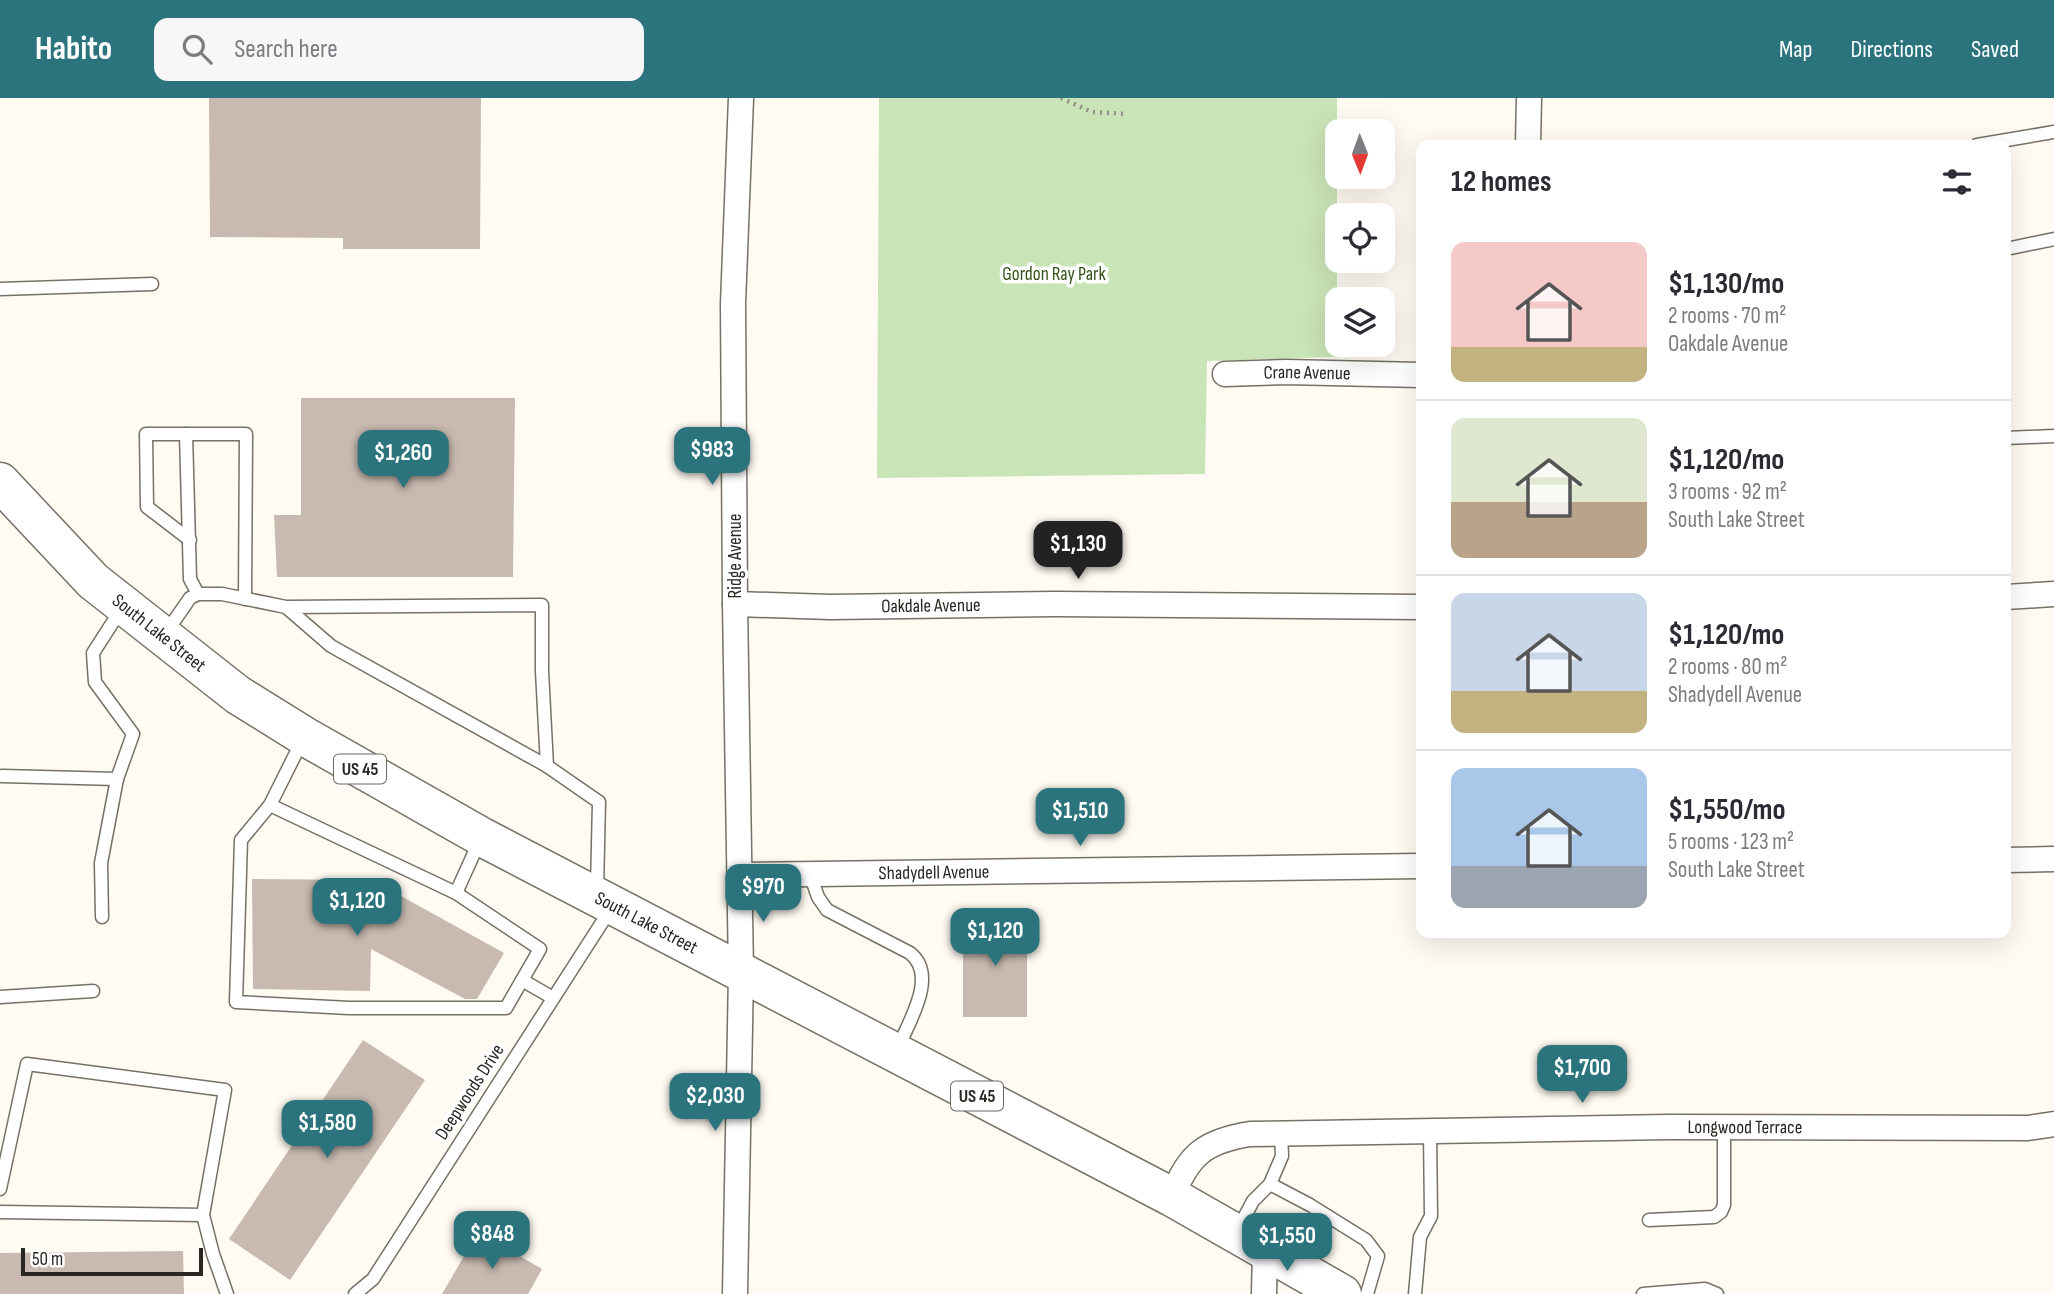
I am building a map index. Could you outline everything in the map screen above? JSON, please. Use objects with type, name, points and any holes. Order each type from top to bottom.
[{"type":"main road","name":"South Lake Street","points":[[8,497],[93,581],[163,638],[237,695],[304,736],[605,903],[1172,1197],[1342,1294]]},
{"type":"street","name":"Ridge Avenue","points":[[735,1294],[741,973],[733,303],[741,98]]},
{"type":"street","points":[[1528,140],[1529,98]]},
{"type":"street","name":"Crane Avenue","points":[[1225,374],[1286,372],[1416,375]]},
{"type":"street","points":[[2011,597],[2054,594]]},
{"type":"street","name":"Oakdale Avenue","points":[[735,604],[831,607],[1055,604],[1416,607]]},
{"type":"street","points":[[2011,860],[2054,859]]},
{"type":"street","name":"Shadydell Avenue","points":[[740,875],[1416,866]]},
{"type":"street","name":"Longwood Terrace","points":[[1172,1197],[1182,1172],[1202,1150],[1225,1138],[1250,1134],[1724,1127],[2028,1128],[2054,1124]]},
{"type":"street","points":[[1250,1242],[1264,1294]]},
{"type":"lane","points":[[2007,140],[2054,132]]},
{"type":"lane","points":[[2011,248],[2054,239]]},
{"type":"lane","points":[[0,289],[152,284]]},
{"type":"lane","points":[[190,540],[147,507],[146,434],[246,434],[245,599]]},
{"type":"lane","points":[[187,434],[190,579],[198,594]]},
{"type":"lane","points":[[2011,438],[2054,436]]},
{"type":"lane","points":[[163,638],[190,598],[198,594],[222,594],[286,607],[542,605],[547,766]]},
{"type":"lane","points":[[102,917],[101,863],[117,779],[133,734],[96,682],[93,653],[124,605]]},
{"type":"lane","points":[[286,607],[331,646],[547,766],[599,802],[605,903]]},
{"type":"lane","points":[[270,805],[456,893],[540,948],[506,1008],[348,1007],[236,1002],[241,840],[270,805],[304,736]]},
{"type":"lane","points":[[2,776],[117,779]]},
{"type":"lane","points":[[456,893],[482,837]]},
{"type":"lane","points":[[810,874],[818,897],[827,910],[918,959],[922,968],[921,987],[895,1053]]},
{"type":"lane","name":"Deepwoods Drive","points":[[355,1294],[373,1279],[553,998],[605,903]]},
{"type":"lane","points":[[522,980],[553,998]]},
{"type":"lane","points":[[0,998],[93,991]]},
{"type":"lane","points":[[0,1189],[27,1064],[225,1090],[203,1215],[227,1294]]},
{"type":"lane","points":[[1649,1220],[1714,1217],[1721,1212],[1724,1205],[1724,1127]]},
{"type":"lane","points":[[1415,1294],[1420,1237],[1432,1216],[1430,1131]]},
{"type":"lane","points":[[1250,1242],[1253,1201],[1270,1184],[1282,1156],[1281,1133]]},
{"type":"lane","points":[[1270,1184],[1366,1240],[1378,1256],[1367,1294]]},
{"type":"lane","points":[[0,1212],[203,1215]]},
{"type":"lane","points":[[1643,1294],[1705,1289],[1717,1294]]},
{"type":"path","points":[[1061,98],[1092,113],[1127,114]]},
{"type":"green space","name":"Gordon Ray Park","points":[[879,98],[1337,98],[1337,119],[1325,119],[1325,189],[1337,189],[1337,203],[1325,203],[1325,273],[1337,273],[1337,287],[1325,287],[1325,357],[1337,357],[1207,361],[1205,474],[877,478]]},
{"type":"building","points":[[209,98],[481,98],[480,249],[343,249],[343,238],[210,237]]},
{"type":"building","points":[[301,398],[515,398],[513,577],[277,577],[274,515],[301,515]]},
{"type":"building","points":[[252,879],[372,880],[504,953],[477,999],[465,999],[371,949],[370,991],[253,989]]},
{"type":"building","points":[[963,918],[1027,918],[1027,1017],[963,1017]]},
{"type":"building","points":[[363,1040],[425,1080],[290,1280],[229,1239]]},
{"type":"building","points":[[478,1232],[542,1269],[528,1294],[442,1294]]},
{"type":"building","points":[[183,1251],[184,1294],[0,1294],[0,1253]]}]
